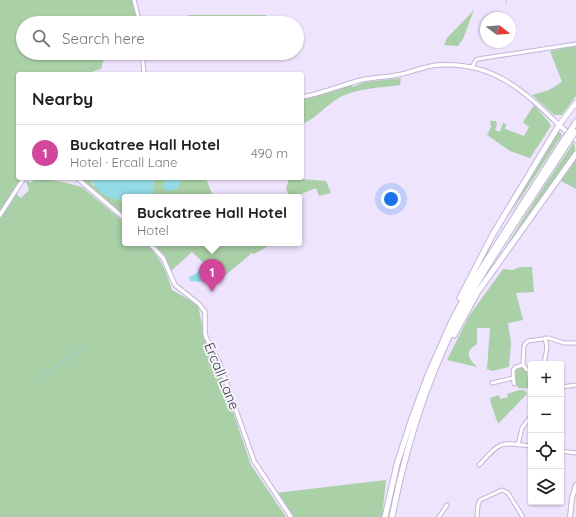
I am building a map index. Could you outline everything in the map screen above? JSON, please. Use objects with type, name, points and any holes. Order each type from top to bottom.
[{"type":"highway","points":[[385,517],[397,464],[412,418],[459,301],[476,266],[559,125],[576,103]]},
{"type":"highway","points":[[451,323],[471,285],[567,139],[574,131],[576,122]]},
{"type":"highway","points":[[392,517],[403,465],[417,420],[428,386],[446,344],[472,293],[567,139]]},
{"type":"highway","points":[[428,386],[477,294],[576,154]]},
{"type":"main road","points":[[559,125],[576,140]]},
{"type":"main road","points":[[570,517],[572,498],[576,485]]},
{"type":"street","points":[[134,0],[138,16]]},
{"type":"street","points":[[472,66],[478,59],[576,44]]},
{"type":"street","points":[[143,60],[144,72]]},
{"type":"street","points":[[304,97],[335,89],[356,81],[397,75],[436,65],[472,66],[498,75],[516,86],[534,100],[559,125]]},
{"type":"street","points":[[0,215],[23,180]]},
{"type":"street","points":[[79,180],[122,216]]},
{"type":"street","name":"Ercall Lane","points":[[152,246],[163,258],[175,285],[199,304],[205,312],[206,338],[219,362],[254,461],[291,517]]},
{"type":"street","points":[[528,370],[524,365],[525,343],[531,340],[545,338],[554,339],[564,343],[576,343]]},
{"type":"street","points":[[545,338],[547,347],[545,361]]},
{"type":"street","points":[[514,384],[514,369],[524,365]]},
{"type":"street","points":[[494,384],[501,380],[513,378]]},
{"type":"street","points":[[564,386],[576,384]]},
{"type":"street","points":[[518,445],[522,428],[528,420]]},
{"type":"street","points":[[479,464],[498,446],[504,443],[528,446]]},
{"type":"street","points":[[564,451],[576,453]]},
{"type":"street","points":[[478,517],[478,504],[480,500],[502,490],[508,493],[522,517]]},
{"type":"street","points":[[440,517],[447,505]]},
{"type":"shaded area","points":[[0,0],[134,0],[137,16],[16,16],[16,60],[104,60],[101,69],[91,72],[16,72],[16,180],[22,180],[17,195],[21,198],[29,190],[26,182],[28,181],[30,183],[34,180],[50,180],[82,187],[122,220],[122,246],[148,246],[162,265],[172,290],[198,305],[205,340],[219,370],[251,465],[286,517],[0,517]]},
{"type":"shaded area","points":[[474,10],[463,39],[458,46],[444,45],[447,38]]},
{"type":"shaded area","points":[[266,15],[266,16],[189,16]]},
{"type":"shaded area","points":[[576,46],[576,96],[562,115],[554,115],[532,95],[549,90],[562,82],[550,51]]},
{"type":"shaded area","points":[[401,78],[400,85],[368,89],[344,95],[304,123],[304,98],[316,96],[351,85],[352,87],[365,82]]},
{"type":"shaded area","points":[[534,105],[551,126],[530,158],[510,151],[487,135],[491,127],[490,121],[496,121],[497,125],[495,130],[500,132],[503,123],[506,124],[505,129],[524,136],[529,127],[523,122]]},
{"type":"shaded area","points":[[560,132],[562,135],[509,216],[532,175]]},
{"type":"shaded area","points":[[574,142],[575,150],[504,249],[537,197]]},
{"type":"shaded area","points":[[576,159],[576,189],[561,181]]},
{"type":"shaded area","points":[[83,180],[92,180],[93,185],[122,201],[122,212],[120,213]]},
{"type":"shaded area","points":[[92,180],[154,180],[154,191],[152,194],[122,194],[122,200],[120,200],[104,195]]},
{"type":"shaded area","points":[[154,180],[207,180],[212,194],[152,194]]},
{"type":"shaded area","points":[[167,180],[182,180],[177,189],[169,191],[164,189],[162,185]]},
{"type":"shaded area","points":[[288,180],[326,181],[331,193],[319,196],[316,188],[301,194],[288,194],[286,189]]},
{"type":"shaded area","points":[[268,246],[254,254],[252,253],[221,279],[192,252],[170,272],[165,256],[156,247]]},
{"type":"shaded area","points":[[520,267],[532,267],[534,292],[516,293],[523,320],[508,323],[511,343],[509,367],[492,371],[487,369],[490,328],[477,328],[477,344],[469,352],[469,357],[477,367],[447,360],[469,316],[503,269],[513,270]]},
{"type":"shaded area","points":[[200,268],[204,270],[204,279],[200,282],[190,281],[189,278],[196,274]]},
{"type":"shaded area","points":[[523,367],[527,372],[528,388],[517,387],[514,377],[515,370]]},
{"type":"shaded area","points":[[524,390],[527,394],[498,424],[490,398],[499,395],[500,399],[508,397],[507,394]]},
{"type":"shaded area","points":[[386,480],[382,517],[292,517],[275,493]]},
{"type":"waterway","points":[[566,181],[572,182],[576,186]]},
{"type":"waterway","points":[[38,379],[84,348]]},
{"type":"place","name":"Buckatree Hall Hotel","points":[[212,292]]}]
